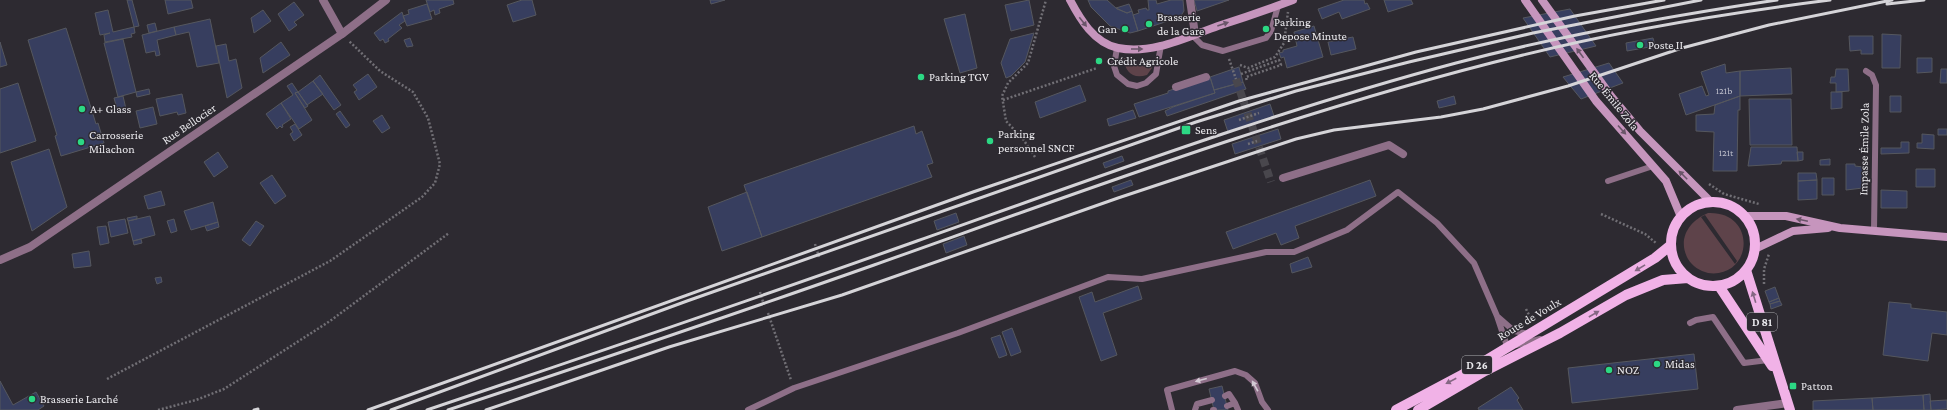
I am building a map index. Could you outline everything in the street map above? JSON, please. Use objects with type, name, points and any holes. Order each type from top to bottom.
[{"type":"main road","points":[[1070,0],[1082,22],[1101,40],[1117,48],[1137,50],[1161,45],[1294,0]]},
{"type":"main road","name":"Rue Émile Zola","points":[[1525,0],[1596,101],[1666,181],[1681,217]]},
{"type":"main road","name":"Rue Émile Zola","points":[[1542,1],[1611,96],[1635,125],[1684,176],[1712,202]]},
{"type":"main road","points":[[1712,202],[1733,207],[1745,216],[1752,228],[1755,250],[1746,270],[1734,280],[1719,286],[1703,285],[1688,278],[1682,272],[1674,260],[1672,245],[1674,230],[1681,217],[1692,208],[1712,202]]},
{"type":"main road","points":[[1745,216],[1786,216],[1840,228]]},
{"type":"main road","points":[[1755,250],[1793,231],[1840,228],[1947,238]]},
{"type":"main road","name":"Route de Voulx","points":[[1396,410],[1460,376],[1655,258],[1672,245]]},
{"type":"main road","name":"D 81","points":[[1746,270],[1789,407]]},
{"type":"main road","name":"Route de Voulx","points":[[1418,410],[1485,371],[1560,333],[1626,295],[1664,280],[1688,278]]},
{"type":"main road","name":"D 81","points":[[1719,286],[1778,374]]},
{"type":"street","points":[[323,0],[342,34]]},
{"type":"street","name":"Rue Bellocier","points":[[0,260],[30,248],[342,34],[386,0]]},
{"type":"street","points":[[1190,0],[1194,34]]},
{"type":"street","points":[[1176,87],[1206,77]]},
{"type":"street","points":[[1283,178],[1389,145],[1403,154]]},
{"type":"street","points":[[1737,410],[1789,407]]},
{"type":"lane","points":[[1194,34],[1202,45],[1223,51],[1266,38],[1271,31],[1278,6]]},
{"type":"lane","points":[[1117,48],[1114,66],[1117,75],[1128,84],[1137,86],[1146,83],[1156,74],[1161,45]]},
{"type":"lane","name":"Impasse Émile Zola","points":[[1866,71],[1872,75],[1876,85],[1874,230]]},
{"type":"lane","points":[[1608,181],[1653,166]]},
{"type":"lane","points":[[748,410],[794,388],[958,333],[1108,277],[1142,279],[1266,252],[1294,252],[1347,230],[1398,192],[1437,223],[1474,263],[1497,316],[1508,347],[1506,354],[1489,364],[1485,371]]},
{"type":"lane","points":[[1497,316],[1514,331],[1529,334]]},
{"type":"lane","points":[[1690,323],[1696,320],[1713,317],[1744,363],[1768,360]]},
{"type":"lane","points":[[1508,347],[1560,333]]},
{"type":"lane","points":[[1172,410],[1167,390],[1234,371],[1246,375],[1255,383],[1262,402],[1268,410]]},
{"type":"lane","points":[[1224,396],[1229,394],[1238,410]]},
{"type":"lane","points":[[1195,410],[1197,404],[1212,400]]},
{"type":"lane","points":[[1227,406],[1235,403]]},
{"type":"path","points":[[1035,157],[1023,138],[1006,121],[1002,96],[1008,83],[1028,62],[1046,0]]},
{"type":"path","points":[[107,379],[330,260],[422,197],[435,182],[440,164],[428,118],[413,92],[380,71],[342,34]]},
{"type":"path","points":[[1241,74],[1279,60],[1281,65],[1246,77],[1247,82]]},
{"type":"path","points":[[1003,100],[1097,68]]},
{"type":"path","points":[[1232,69],[1236,80]]},
{"type":"path","points":[[1239,120],[1259,113]]},
{"type":"path","points":[[1248,144],[1257,141]]},
{"type":"path","points":[[1707,182],[1724,194],[1752,203],[1764,205]]},
{"type":"path","points":[[1601,214],[1645,234],[1658,245]]},
{"type":"path","points":[[158,410],[196,400],[224,389],[330,321],[449,233]]},
{"type":"path","points":[[815,244],[819,257]]},
{"type":"path","points":[[1763,291],[1764,269],[1772,247]]},
{"type":"path","points":[[760,292],[764,305]]},
{"type":"path","points":[[1526,309],[1534,323]]},
{"type":"path","points":[[768,313],[794,388]]},
{"type":"shaded area","points":[[1124,58],[1130,58],[1133,63],[1139,65],[1144,63],[1147,59],[1153,59],[1152,68],[1147,75],[1138,76],[1131,74],[1126,68]]},
{"type":"shaded area","points":[[1708,213],[1724,215],[1735,222],[1742,233],[1744,244],[1741,256],[1734,266],[1723,272],[1708,273],[1699,270],[1690,262],[1685,252],[1684,238],[1690,226],[1701,216]],"holes":[[[1705,215],[1737,261],[1735,264],[1701,217]]]},
{"type":"building","points":[[127,0],[132,0],[139,26],[134,27]]},
{"type":"building","points":[[165,0],[191,0],[193,8],[168,14]]},
{"type":"building","points":[[426,0],[453,0],[454,4],[439,9],[440,13],[435,15],[434,10],[430,12]]},
{"type":"building","points":[[522,0],[532,0],[536,15],[513,22],[507,5]]},
{"type":"building","points":[[710,0],[725,0],[711,4]]},
{"type":"building","points":[[1029,0],[1034,25],[1011,31],[1005,5]]},
{"type":"building","points":[[1088,0],[1107,0],[1117,9],[1127,13],[1132,11],[1138,31],[1130,33],[1110,26],[1091,7]]},
{"type":"building","points":[[1148,0],[1156,0],[1157,4],[1171,0],[1183,0],[1184,11],[1180,17],[1138,31],[1133,15],[1139,13],[1138,10],[1146,8],[1149,10]]},
{"type":"building","points":[[1194,0],[1229,0],[1197,11]]},
{"type":"building","points":[[1344,0],[1364,0],[1365,4],[1367,3],[1370,9],[1342,19],[1339,12],[1322,19],[1318,9]]},
{"type":"building","points":[[1384,0],[1411,0],[1413,4],[1388,12]]},
{"type":"building","points":[[294,2],[304,15],[294,22],[297,25],[289,31],[278,14]]},
{"type":"building","points":[[427,4],[432,19],[407,26],[403,16],[409,14],[408,10]]},
{"type":"building","points":[[1129,4],[1132,11],[1127,13],[1116,8]]},
{"type":"building","points":[[1570,9],[1596,46],[1550,57],[1523,18]]},
{"type":"building","points":[[108,10],[113,32],[134,27],[135,33],[131,34],[132,37],[105,42],[104,35],[110,33],[100,35],[95,13]]},
{"type":"building","points":[[263,10],[271,21],[254,33],[251,18]]},
{"type":"building","points":[[402,12],[405,21],[399,25],[402,28],[388,39],[389,41],[385,43],[383,39],[380,41],[374,33]]},
{"type":"building","points":[[965,14],[977,68],[960,73],[944,19]]},
{"type":"building","points":[[210,19],[219,63],[197,67],[189,32],[176,35],[174,27]]},
{"type":"building","points":[[155,23],[157,31],[149,33],[147,25]]},
{"type":"building","points":[[1314,26],[1323,57],[1287,68],[1284,57],[1281,58],[1279,53],[1283,52],[1283,50],[1297,46],[1294,32]]},
{"type":"building","points":[[174,27],[176,35],[157,40],[160,55],[156,56],[155,51],[146,53],[142,35]]},
{"type":"building","points":[[66,28],[96,124],[98,123],[104,143],[61,156],[55,136],[57,135],[28,40]]},
{"type":"building","points":[[1034,33],[1025,62],[1011,76],[1006,78],[1001,63],[1010,39]]},
{"type":"building","points":[[1882,34],[1901,35],[1900,68],[1882,68]]},
{"type":"building","points":[[1849,36],[1873,36],[1873,54],[1861,54],[1861,50],[1850,51]]},
{"type":"building","points":[[1353,37],[1356,49],[1331,55],[1328,42]]},
{"type":"building","points":[[410,38],[413,46],[407,47],[404,40]]},
{"type":"building","name":"Poste II","points":[[1653,38],[1655,46],[1627,51],[1626,43]]},
{"type":"building","points":[[123,39],[136,92],[118,97],[104,43]]},
{"type":"building","points":[[0,42],[7,65],[0,67]]},
{"type":"building","points":[[281,42],[290,55],[263,73],[260,58]]},
{"type":"building","points":[[226,44],[229,61],[236,59],[242,88],[227,98],[216,46]]},
{"type":"building","name":"Crédit Agricole","points":[[1099,58],[1102,61],[1099,64],[1096,61]]},
{"type":"building","points":[[1917,58],[1932,58],[1932,72],[1917,73]]},
{"type":"building","points":[[1609,63],[1623,83],[1581,99],[1563,77]]},
{"type":"building","points":[[1725,64],[1726,73],[1740,71],[1740,96],[1686,115],[1679,94],[1702,86],[1706,96],[1709,95],[1701,72]]},
{"type":"building","points":[[1239,67],[1243,82],[1214,90],[1210,77]]},
{"type":"building","points":[[1791,68],[1792,94],[1740,96],[1740,71]]},
{"type":"building","points":[[1836,69],[1848,69],[1849,91],[1836,92],[1836,83],[1830,83],[1831,77],[1835,77]]},
{"type":"building","points":[[1941,69],[1947,69],[1947,83],[1940,83]]},
{"type":"building","points":[[368,74],[377,87],[359,100],[354,92],[357,90],[353,85]]},
{"type":"building","points":[[320,75],[341,105],[334,110],[313,81]]},
{"type":"building","points":[[1210,77],[1215,93],[1139,117],[1134,104]]},
{"type":"building","points":[[313,81],[323,94],[307,105],[298,92]]},
{"type":"building","points":[[1243,82],[1246,89],[1167,116],[1165,111],[1173,107],[1215,93],[1214,90]]},
{"type":"building","points":[[18,83],[36,141],[0,153],[0,89]]},
{"type":"building","points":[[292,83],[298,92],[295,93],[312,120],[299,129],[281,103],[293,95],[287,86]]},
{"type":"building","points":[[1080,85],[1086,101],[1040,118],[1035,102]]},
{"type":"building","points":[[149,89],[150,94],[137,97],[136,92]]},
{"type":"building","points":[[298,92],[308,106],[305,108],[295,93]]},
{"type":"building","points":[[1831,92],[1842,92],[1842,108],[1831,109]]},
{"type":"building","points":[[182,94],[186,113],[178,115],[177,112],[160,116],[156,99]]},
{"type":"building","points":[[123,96],[126,109],[118,112],[114,98]]},
{"type":"building","points":[[1454,96],[1456,104],[1439,108],[1437,101]]},
{"type":"building","points":[[1740,96],[1740,110],[1738,110],[1737,171],[1713,171],[1714,132],[1696,131],[1696,115],[1714,114],[1715,105]]},
{"type":"building","points":[[1890,96],[1901,96],[1901,112],[1890,112]]},
{"type":"building","points":[[1749,99],[1791,99],[1792,145],[1750,145]]},
{"type":"building","points":[[281,103],[291,119],[282,125],[282,128],[280,126],[277,129],[266,114]]},
{"type":"building","points":[[1270,104],[1274,116],[1228,132],[1224,120]]},
{"type":"building","points":[[153,107],[157,124],[140,128],[136,111]]},
{"type":"building","points":[[1133,110],[1136,118],[1109,126],[1107,119]]},
{"type":"building","points":[[340,111],[350,125],[346,128],[336,114]]},
{"type":"building","points":[[382,115],[390,128],[382,133],[373,121]]},
{"type":"building","points":[[295,124],[302,135],[294,141],[290,134],[293,132],[290,127]]},
{"type":"building","points":[[914,126],[916,134],[922,131],[933,163],[927,165],[932,177],[762,237],[744,185]]},
{"type":"building","points":[[1278,129],[1281,139],[1235,154],[1232,144]]},
{"type":"building","points":[[1938,129],[1947,129],[1947,135],[1938,135]]},
{"type":"building","points":[[1922,134],[1934,135],[1934,149],[1917,148],[1917,143],[1922,143]]},
{"type":"building","points":[[1901,142],[1909,142],[1909,153],[1881,154],[1881,148],[1901,148]]},
{"type":"building","points":[[1751,147],[1797,147],[1798,161],[1782,161],[1781,164],[1748,166]]},
{"type":"building","points":[[49,149],[67,207],[32,231],[11,162]]},
{"type":"building","points":[[218,152],[228,167],[214,177],[204,162]]},
{"type":"building","points":[[1797,152],[1803,152],[1803,160],[1798,161]]},
{"type":"building","points":[[1122,156],[1124,161],[1105,168],[1103,163]]},
{"type":"building","points":[[1830,159],[1830,165],[1820,165],[1820,160]]},
{"type":"building","points":[[1846,164],[1855,164],[1855,166],[1863,167],[1863,176],[1866,176],[1866,182],[1863,182],[1863,188],[1846,190]]},
{"type":"building","points":[[1916,169],[1935,169],[1935,187],[1916,187]]},
{"type":"building","points":[[1798,173],[1816,173],[1817,180],[1798,181]]},
{"type":"building","points":[[272,175],[286,196],[275,204],[260,183]]},
{"type":"building","points":[[1822,178],[1834,178],[1834,195],[1822,195]]},
{"type":"building","points":[[1131,180],[1133,185],[1114,192],[1112,187]]},
{"type":"building","points":[[1370,180],[1376,196],[1295,226],[1299,238],[1281,245],[1276,233],[1233,249],[1226,232]]},
{"type":"building","points":[[1817,180],[1817,199],[1798,200],[1798,181]]},
{"type":"building","points":[[1881,190],[1907,191],[1907,208],[1881,208]]},
{"type":"building","points":[[161,191],[165,205],[148,209],[144,196]]},
{"type":"building","points":[[747,192],[762,237],[722,251],[708,207]]},
{"type":"building","points":[[213,202],[218,222],[191,230],[184,211]]},
{"type":"building","points":[[956,213],[959,222],[937,230],[934,221]]},
{"type":"building","points":[[137,216],[137,219],[128,221],[127,218]]},
{"type":"building","points":[[150,216],[155,235],[133,241],[128,221]]},
{"type":"building","points":[[125,219],[128,233],[111,237],[108,222]]},
{"type":"building","points":[[174,219],[177,231],[171,233],[167,221]]},
{"type":"building","points":[[256,221],[264,226],[250,246],[242,240]]},
{"type":"building","points":[[218,222],[219,227],[207,231],[205,226]]},
{"type":"building","points":[[106,226],[109,243],[100,245],[97,227]]},
{"type":"building","points":[[964,236],[967,245],[946,253],[943,244]]},
{"type":"building","points":[[141,239],[142,243],[134,245],[133,241]]},
{"type":"building","points":[[89,251],[91,266],[74,268],[72,254]]},
{"type":"building","points":[[1308,257],[1312,267],[1292,273],[1290,264]]},
{"type":"building","points":[[161,277],[162,282],[157,284],[155,278]]},
{"type":"building","points":[[1138,286],[1142,299],[1103,313],[1117,355],[1101,361],[1079,297],[1092,292],[1095,302]]},
{"type":"building","points":[[1775,287],[1779,298],[1769,302],[1765,291]]},
{"type":"building","points":[[1779,298],[1780,301],[1770,304],[1769,302]]},
{"type":"building","points":[[1780,301],[1782,305],[1771,309],[1770,304]]},
{"type":"building","points":[[1889,302],[1911,304],[1911,308],[1947,312],[1947,335],[1932,333],[1928,361],[1883,355]]},
{"type":"building","points":[[1012,328],[1021,352],[1011,356],[1002,332]]},
{"type":"building","points":[[1000,335],[1007,355],[999,358],[991,338]]},
{"type":"building","points":[[1694,354],[1698,389],[1572,403],[1568,368]]},
{"type":"building","name":"Brasserie Larché","points":[[0,381],[13,405],[36,392],[44,406],[38,410],[0,410]]},
{"type":"building","points":[[1222,386],[1228,410],[1214,410],[1209,389]]},
{"type":"building","points":[[1511,387],[1519,398],[1517,400],[1523,410],[1479,410],[1478,408]]},
{"type":"building","points":[[1930,394],[1931,410],[1924,410],[1923,395]]},
{"type":"building","points":[[1923,395],[1924,410],[1873,410],[1872,398]]},
{"type":"building","points":[[1872,398],[1873,410],[1813,410],[1813,401]]},
{"type":"building","points":[[1947,400],[1947,409],[1931,410],[1930,401]]},
{"type":"tunnel","points":[[1236,79],[1271,182]]},
{"type":"railway","points":[[368,410],[973,192],[1239,101],[1416,52],[1575,16],[1664,0]]},
{"type":"railway","points":[[391,410],[687,301],[1196,122],[1296,91],[1409,62],[1533,33],[1701,0]]},
{"type":"railway","points":[[427,410],[611,348],[1252,124],[1388,82],[1456,63],[1576,35],[1777,0]]},
{"type":"railway","points":[[448,410],[768,302],[1115,179],[1277,125],[1358,100],[1440,76],[1561,46],[1637,30],[1830,0]]},
{"type":"railway","points":[[486,410],[669,347],[842,295],[1118,198],[1296,139],[1334,130],[1441,117],[1483,109],[1568,86],[1682,48],[1769,25],[1892,0]]},
{"type":"railway","points":[[1887,4],[1924,0]]},
{"type":"railway","points":[[254,410],[258,409]]},
{"type":"place","name":"Brasserie de la Gare","points":[[1149,24]]},
{"type":"place","name":"Gan","points":[[1125,29]]},
{"type":"place","name":"Parking Depose Minute","points":[[1266,29]]},
{"type":"place","name":"Poste II","points":[[1640,45]]},
{"type":"place","name":"Crédit Agricole","points":[[1099,61]]},
{"type":"place","name":"Parking TGV","points":[[921,77]]},
{"type":"place","name":"A+ Glass","points":[[82,109]]},
{"type":"place","name":"Sens","points":[[1186,130]]},
{"type":"place","name":"Parking personnel SNCF","points":[[990,141]]},
{"type":"place","name":"Carrosserie Milachon","points":[[81,142]]},
{"type":"place","name":"Midas","points":[[1657,364]]},
{"type":"place","name":"NOZ","points":[[1609,370]]},
{"type":"place","name":"Patton","points":[[1793,386]]},
{"type":"place","name":"Brasserie Larché","points":[[32,399]]}]
